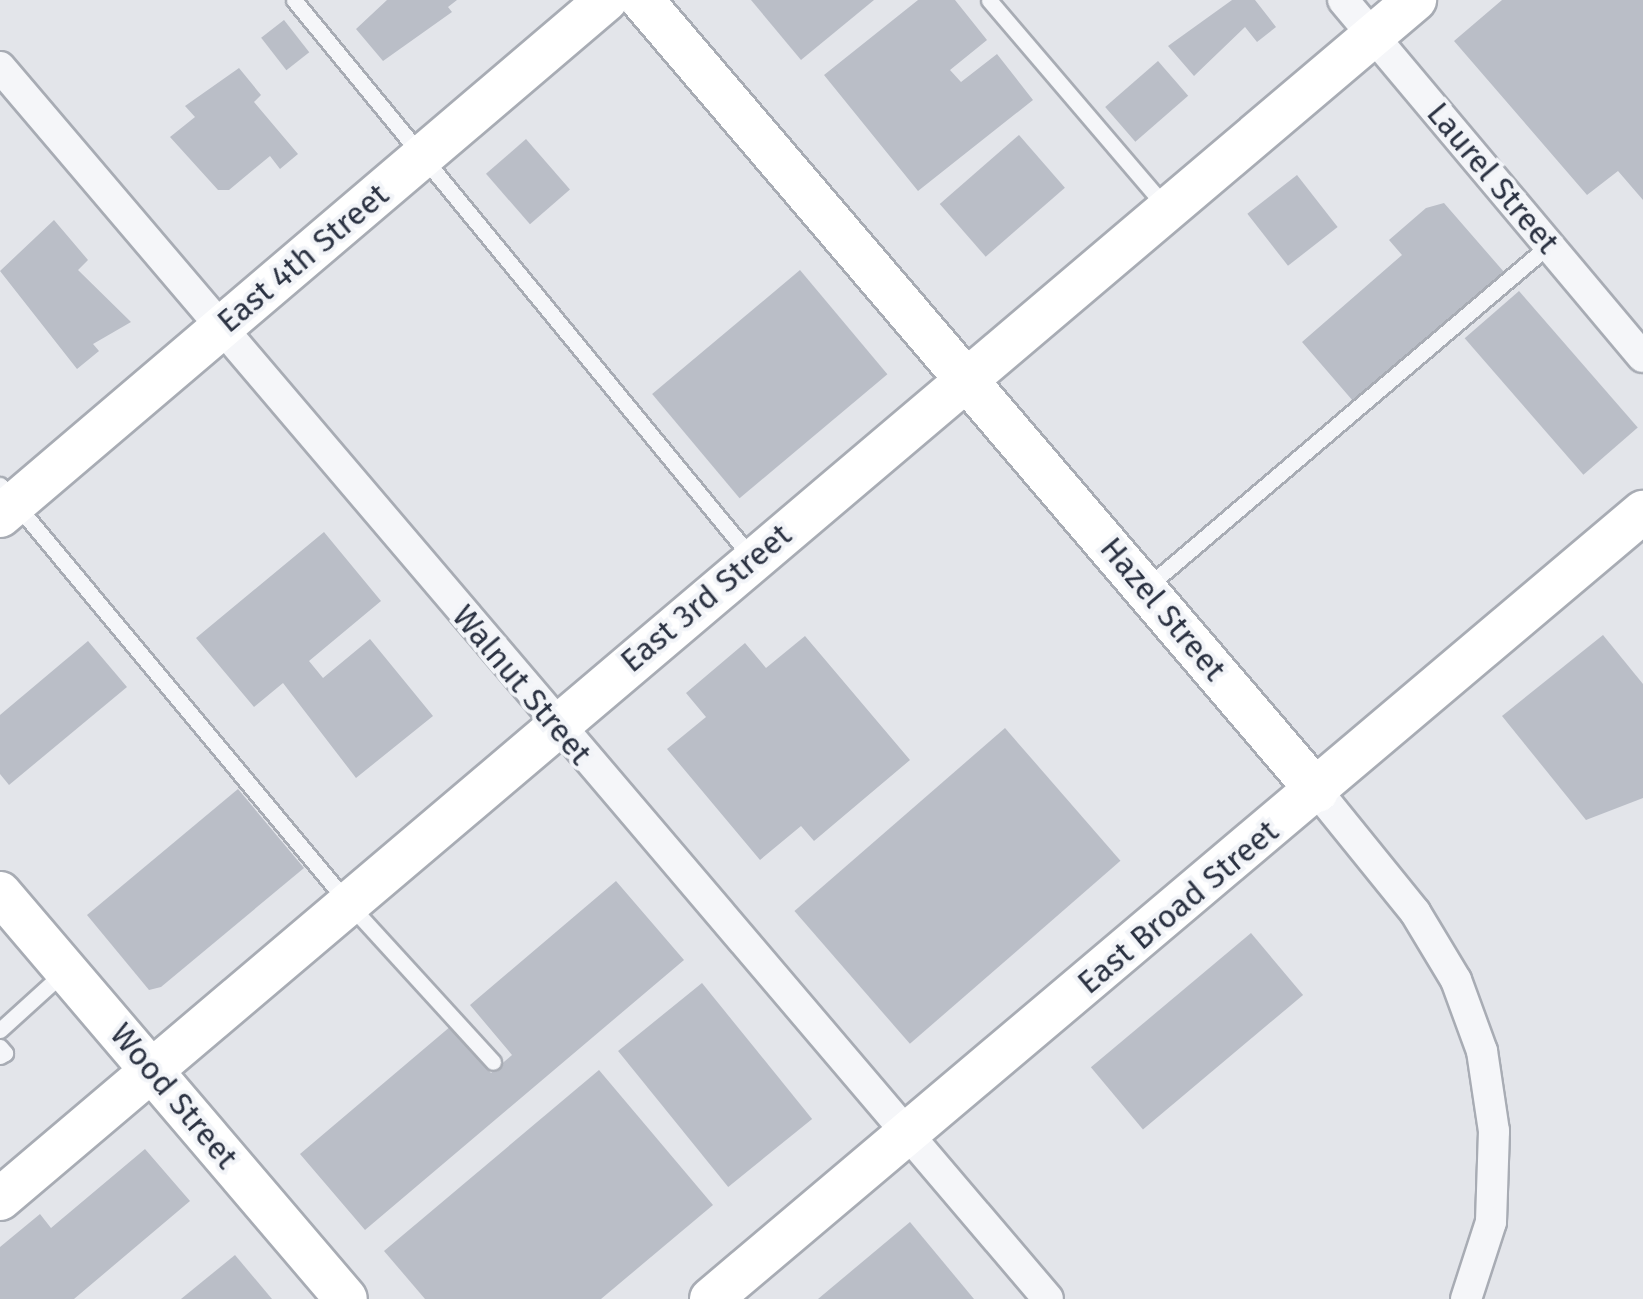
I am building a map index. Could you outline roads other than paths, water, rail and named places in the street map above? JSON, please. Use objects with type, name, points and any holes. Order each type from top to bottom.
[{"type":"street","name":"East 4th Street","points":[[5,501],[221,328],[606,0]]},
{"type":"street","name":"Hazel Street","points":[[642,0],[1146,589],[1416,912],[1456,980],[1482,1052],[1494,1131],[1491,1222],[1466,1299]]},
{"type":"street","name":"Laurel Street","points":[[1343,0],[1643,357]]},
{"type":"street","name":"East 3rd Street","points":[[0,1199],[1415,0]]},
{"type":"street","name":"Walnut Street","points":[[0,66],[556,726],[1048,1299]]},
{"type":"street","name":"East Broad Street","points":[[712,1299],[1643,512]]},
{"type":"street","name":"Wood Street","points":[[0,893],[346,1299]]},
{"type":"lane","points":[[294,0],[752,558]]},
{"type":"lane","points":[[989,0],[1167,208]]},
{"type":"lane","points":[[1146,589],[1549,244]]},
{"type":"lane","points":[[5,501],[348,903],[493,1062]]},
{"type":"lane","points":[[0,1030],[66,970]]},
{"type":"lane","points":[[0,1047],[5,1053],[0,1056]]}]
